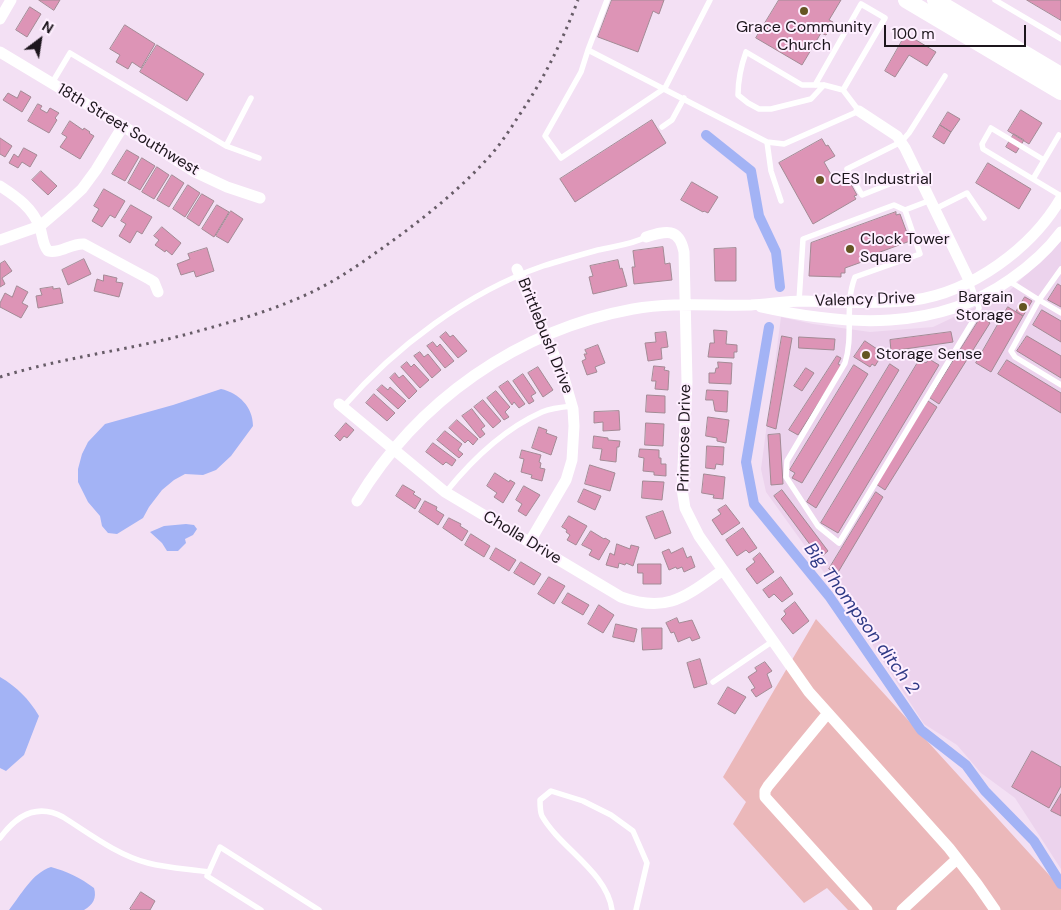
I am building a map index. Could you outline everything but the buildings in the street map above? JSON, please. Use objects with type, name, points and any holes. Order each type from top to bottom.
[{"type":"main road","points":[[906,0],[1061,92]]},
{"type":"main road","points":[[936,0],[1061,75]]},
{"type":"street","points":[[0,19],[11,0]]},
{"type":"street","name":"18th Street Southwest","points":[[0,52],[195,172],[226,188],[260,198]]},
{"type":"street","points":[[859,111],[897,136],[901,142],[970,282]]},
{"type":"street","points":[[0,240],[40,226],[82,189],[123,126]]},
{"type":"street","points":[[0,186],[23,202],[32,212],[40,226],[44,246],[48,251],[55,252],[78,244],[84,244],[154,282],[158,292]]},
{"type":"street","name":"Valency Drive","points":[[357,501],[371,478],[393,449],[418,422],[455,389],[496,360],[545,336],[583,322],[640,308],[686,304],[752,305],[800,301],[882,302],[933,296],[970,282],[1027,242],[1047,219],[1061,197]]},
{"type":"street","name":"Primrose Drive","points":[[646,238],[665,232],[679,236],[684,252],[687,382],[682,489],[685,508],[691,523],[809,692],[957,859],[996,910]]},
{"type":"street","name":"Valency Drive","points":[[752,305],[785,312],[848,320],[892,321],[944,312],[976,300],[1009,281],[1038,259],[1061,232]]},
{"type":"street","name":"Brittlebush Drive","points":[[518,272],[564,378],[572,406],[574,437],[570,468],[561,490],[529,543]]},
{"type":"street","name":"Cholla Drive","points":[[341,405],[446,492],[621,597],[644,604],[662,604],[679,599],[722,570]]},
{"type":"street","points":[[828,713],[768,786],[765,791],[765,797],[867,910]]},
{"type":"street","points":[[902,910],[957,859]]},
{"type":"lane","points":[[607,0],[581,72],[545,136],[561,158],[664,88],[710,0]]},
{"type":"lane","points":[[995,0],[1061,38]]},
{"type":"lane","points":[[815,85],[861,4],[885,18],[842,90]]},
{"type":"lane","points":[[588,50],[767,142],[784,144],[859,111],[842,90],[824,85],[802,85],[746,52],[741,66],[738,95],[759,109],[771,110],[811,99],[824,85]]},
{"type":"lane","points":[[52,83],[70,53],[226,146],[258,158]]},
{"type":"lane","points":[[917,173],[862,195],[848,169],[901,142],[909,133],[945,76]]},
{"type":"lane","points":[[226,146],[251,98]]},
{"type":"lane","points":[[662,127],[672,120],[684,98]]},
{"type":"lane","points":[[1044,160],[991,128],[982,144],[983,149],[1061,197]]},
{"type":"lane","points":[[1033,179],[1059,135]]},
{"type":"lane","points":[[767,142],[771,171],[781,201]]},
{"type":"lane","points":[[800,301],[802,239],[894,205],[905,210],[933,205],[967,193],[984,218]]},
{"type":"lane","points":[[905,210],[920,254],[855,278],[850,289],[848,320],[849,352],[845,363],[787,461],[786,476],[818,526],[838,543],[976,316],[979,308],[970,282]]},
{"type":"lane","points":[[341,405],[406,345],[452,311],[518,272],[646,238]]},
{"type":"lane","points":[[1061,269],[1039,300],[1011,351],[1015,356],[1061,385]]},
{"type":"lane","points":[[1009,281],[1061,313]]},
{"type":"lane","points":[[446,492],[473,462],[522,423],[543,412],[572,406]]},
{"type":"lane","points":[[713,682],[773,641]]},
{"type":"lane","points":[[612,910],[606,891],[595,876],[560,839],[541,814],[540,800],[552,791],[583,800],[611,815],[633,831],[647,864],[636,910]]},
{"type":"lane","points":[[0,838],[17,820],[45,810],[55,813],[132,857],[159,865],[208,872]]},
{"type":"lane","points":[[261,910],[207,876],[220,847],[319,910]]},
{"type":"shaded area","points":[[1061,241],[1061,869],[1015,798],[981,773],[957,745],[924,724],[836,589],[766,492],[761,469],[781,317],[813,324],[870,332],[933,327],[1009,291]]},
{"type":"shaded area","points":[[816,619],[1061,888],[1061,910],[848,910],[827,888],[804,903],[733,824],[746,802],[723,777]]},
{"type":"water","points":[[221,389],[239,397],[248,407],[252,419],[253,426],[231,456],[216,470],[203,475],[185,474],[174,480],[162,490],[143,518],[117,534],[108,533],[102,526],[100,516],[88,502],[78,482],[78,469],[88,442],[105,424]]},
{"type":"water","points":[[194,525],[197,529],[193,535],[185,539],[186,543],[178,551],[167,551],[162,543],[150,532],[164,526]]},
{"type":"water","points":[[0,677],[22,694],[39,716],[24,755],[6,771],[0,768]]},
{"type":"water","points":[[51,867],[73,875],[94,888],[95,898],[90,906],[84,910],[9,910],[33,879]]},
{"type":"waterway","name":"Big Thompson ditch 2","points":[[706,135],[751,171],[759,216],[776,252],[780,287]]},
{"type":"waterway","name":"Big Thompson ditch 2","points":[[769,327],[746,462],[754,504],[829,596],[921,730],[966,765],[985,791],[1034,841],[1061,884]]},
{"type":"railway","points":[[0,377],[48,364],[147,344],[241,319],[302,297],[357,266],[395,239],[456,190],[501,143],[544,75],[578,0]]},
{"type":"place","name":"Grace Community Church","points":[[804,11]]},
{"type":"place","name":"CES Industrial","points":[[820,180]]},
{"type":"place","name":"Clock Tower Square","points":[[850,249]]},
{"type":"place","name":"Bargain Storage","points":[[1023,307]]},
{"type":"place","name":"Storage Sense","points":[[866,355]]}]
